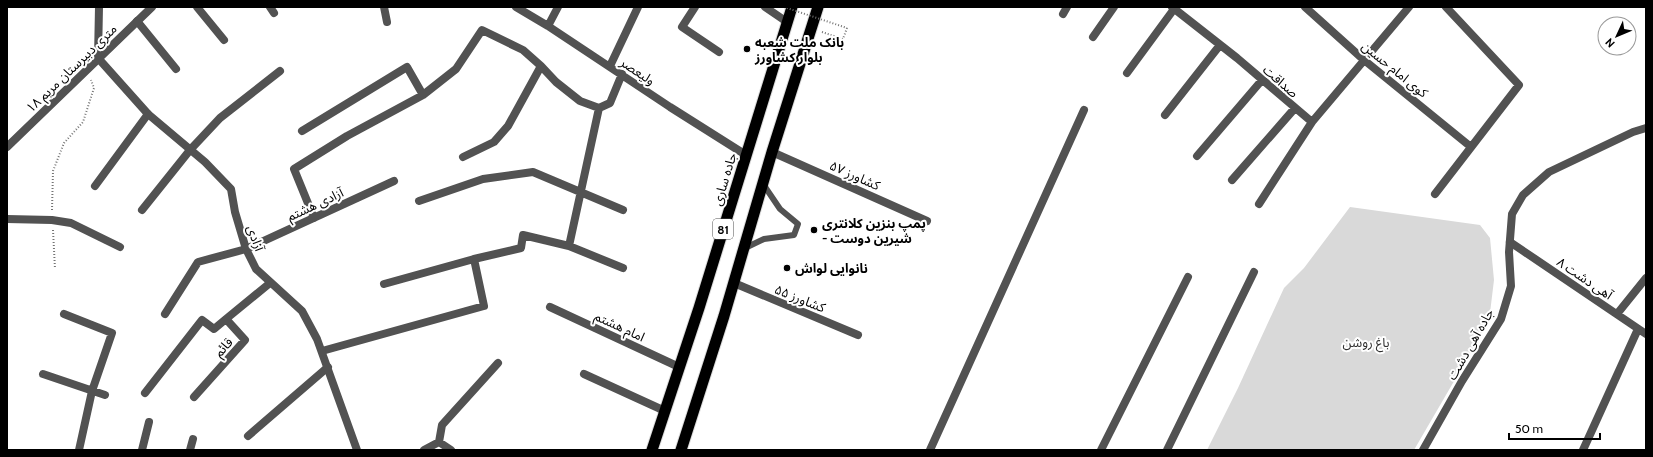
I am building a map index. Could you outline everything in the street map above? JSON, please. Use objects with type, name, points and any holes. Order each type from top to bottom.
[{"type":"highway","name":"جاده ساری","points":[[652,450],[792,7]]},
{"type":"highway","name":"81","points":[[681,450],[734,283],[762,184],[818,7]]},
{"type":"street","points":[[98,58],[99,7]]},
{"type":"street","name":"۱۸ متری دبیرستان مریم","points":[[7,147],[86,69],[152,7]]},
{"type":"street","points":[[197,7],[224,40]]},
{"type":"street","points":[[384,7],[387,22]]},
{"type":"street","name":"ولیعصر","points":[[516,7],[548,26],[670,107],[746,155]]},
{"type":"street","points":[[548,26],[558,7]]},
{"type":"street","points":[[610,66],[638,7]]},
{"type":"street","points":[[695,7],[682,27],[719,52]]},
{"type":"street","points":[[765,7],[787,22]]},
{"type":"street","points":[[1093,37],[1114,7]]},
{"type":"street","name":"کوی امام حسین","points":[[1305,7],[1364,60],[1471,147]]},
{"type":"street","points":[[1259,204],[1312,122],[1408,7]]},
{"type":"street","points":[[1435,194],[1519,85],[1446,7]]},
{"type":"street","points":[[1127,73],[1173,8]]},
{"type":"street","name":"صداقت","points":[[1173,8],[1312,122]]},
{"type":"street","points":[[137,21],[176,69]]},
{"type":"street","points":[[314,218],[294,169],[347,136],[423,95],[456,69],[482,30],[523,50],[556,82],[580,101],[599,108],[610,103],[622,74]]},
{"type":"street","points":[[1165,115],[1220,45]]},
{"type":"street","name":"آزادی","points":[[98,58],[148,114],[205,162],[231,189],[235,212],[246,249],[256,269],[302,311],[322,351],[357,450]]},
{"type":"street","points":[[463,157],[494,142],[508,126],[541,66]]},
{"type":"street","points":[[302,131],[406,67],[423,95]]},
{"type":"street","points":[[142,210],[190,150],[220,118],[280,71]]},
{"type":"street","points":[[1197,156],[1262,80]]},
{"type":"street","points":[[569,246],[599,108]]},
{"type":"street","points":[[1232,180],[1295,108]]},
{"type":"street","points":[[930,450],[1084,110]]},
{"type":"street","points":[[95,186],[148,114]]},
{"type":"street","name":"جاده آهی دشت","points":[[1423,450],[1462,381],[1501,319],[1511,286],[1510,242],[1512,214],[1523,195],[1549,172],[1633,132],[1646,128]]},
{"type":"street","name":"کشاورز ۵۷","points":[[772,152],[927,221]]},
{"type":"street","points":[[419,201],[483,179],[533,172],[623,210]]},
{"type":"street","name":"آزادی هشتم","points":[[165,314],[198,262],[246,249],[394,181]]},
{"type":"street","points":[[7,219],[52,220],[72,223],[120,248]]},
{"type":"street","points":[[384,284],[474,259],[521,248],[523,236],[569,246],[623,268]]},
{"type":"street","name":"آهی دشت ۸","points":[[1510,242],[1646,334]]},
{"type":"street","points":[[322,351],[484,306],[474,259]]},
{"type":"street","points":[[1167,450],[1254,272]]},
{"type":"street","points":[[1101,450],[1188,277]]},
{"type":"street","points":[[1617,314],[1646,278]]},
{"type":"street","name":"قائم","points":[[194,397],[245,340],[226,319],[270,283]]},
{"type":"street","name":"کشاورز ۵۵","points":[[734,283],[858,335]]},
{"type":"street","name":"امام هشتم","points":[[550,307],[679,367]]},
{"type":"street","points":[[64,314],[112,333],[92,391],[79,450]]},
{"type":"street","points":[[145,393],[202,320],[214,329],[226,319]]},
{"type":"street","points":[[1583,450],[1638,329]]},
{"type":"street","points":[[439,442],[442,425],[498,363]]},
{"type":"street","points":[[248,436],[328,367]]},
{"type":"street","points":[[43,374],[105,395]]},
{"type":"street","points":[[584,374],[665,411]]},
{"type":"street","points":[[142,450],[149,422]]},
{"type":"street","points":[[190,450],[193,439]]},
{"type":"street","points":[[424,450],[439,442]]},
{"type":"street","points":[[439,442],[450,450]]},
{"type":"lane","points":[[743,249],[764,239],[794,235],[798,224],[780,209],[762,184]]},
{"type":"path","points":[[784,7],[846,28],[843,39],[811,28]]},
{"type":"path","points":[[56,269],[52,220],[53,171],[64,143],[83,122],[94,88],[86,69]]},
{"type":"green space","name":"باغ روشن","points":[[1350,207],[1480,225],[1490,238],[1494,280],[1489,321],[1414,450],[1207,450],[1238,388],[1284,288],[1304,268]]},
{"type":"place","name":"بانک ملت شعبه بلوار کشاورز","points":[[747,49]]},
{"type":"place","name":"پمپ بنزین کلانتری - شیرین دوست","points":[[814,230]]},
{"type":"place","name":"نانوایی لواش","points":[[787,268]]}]
